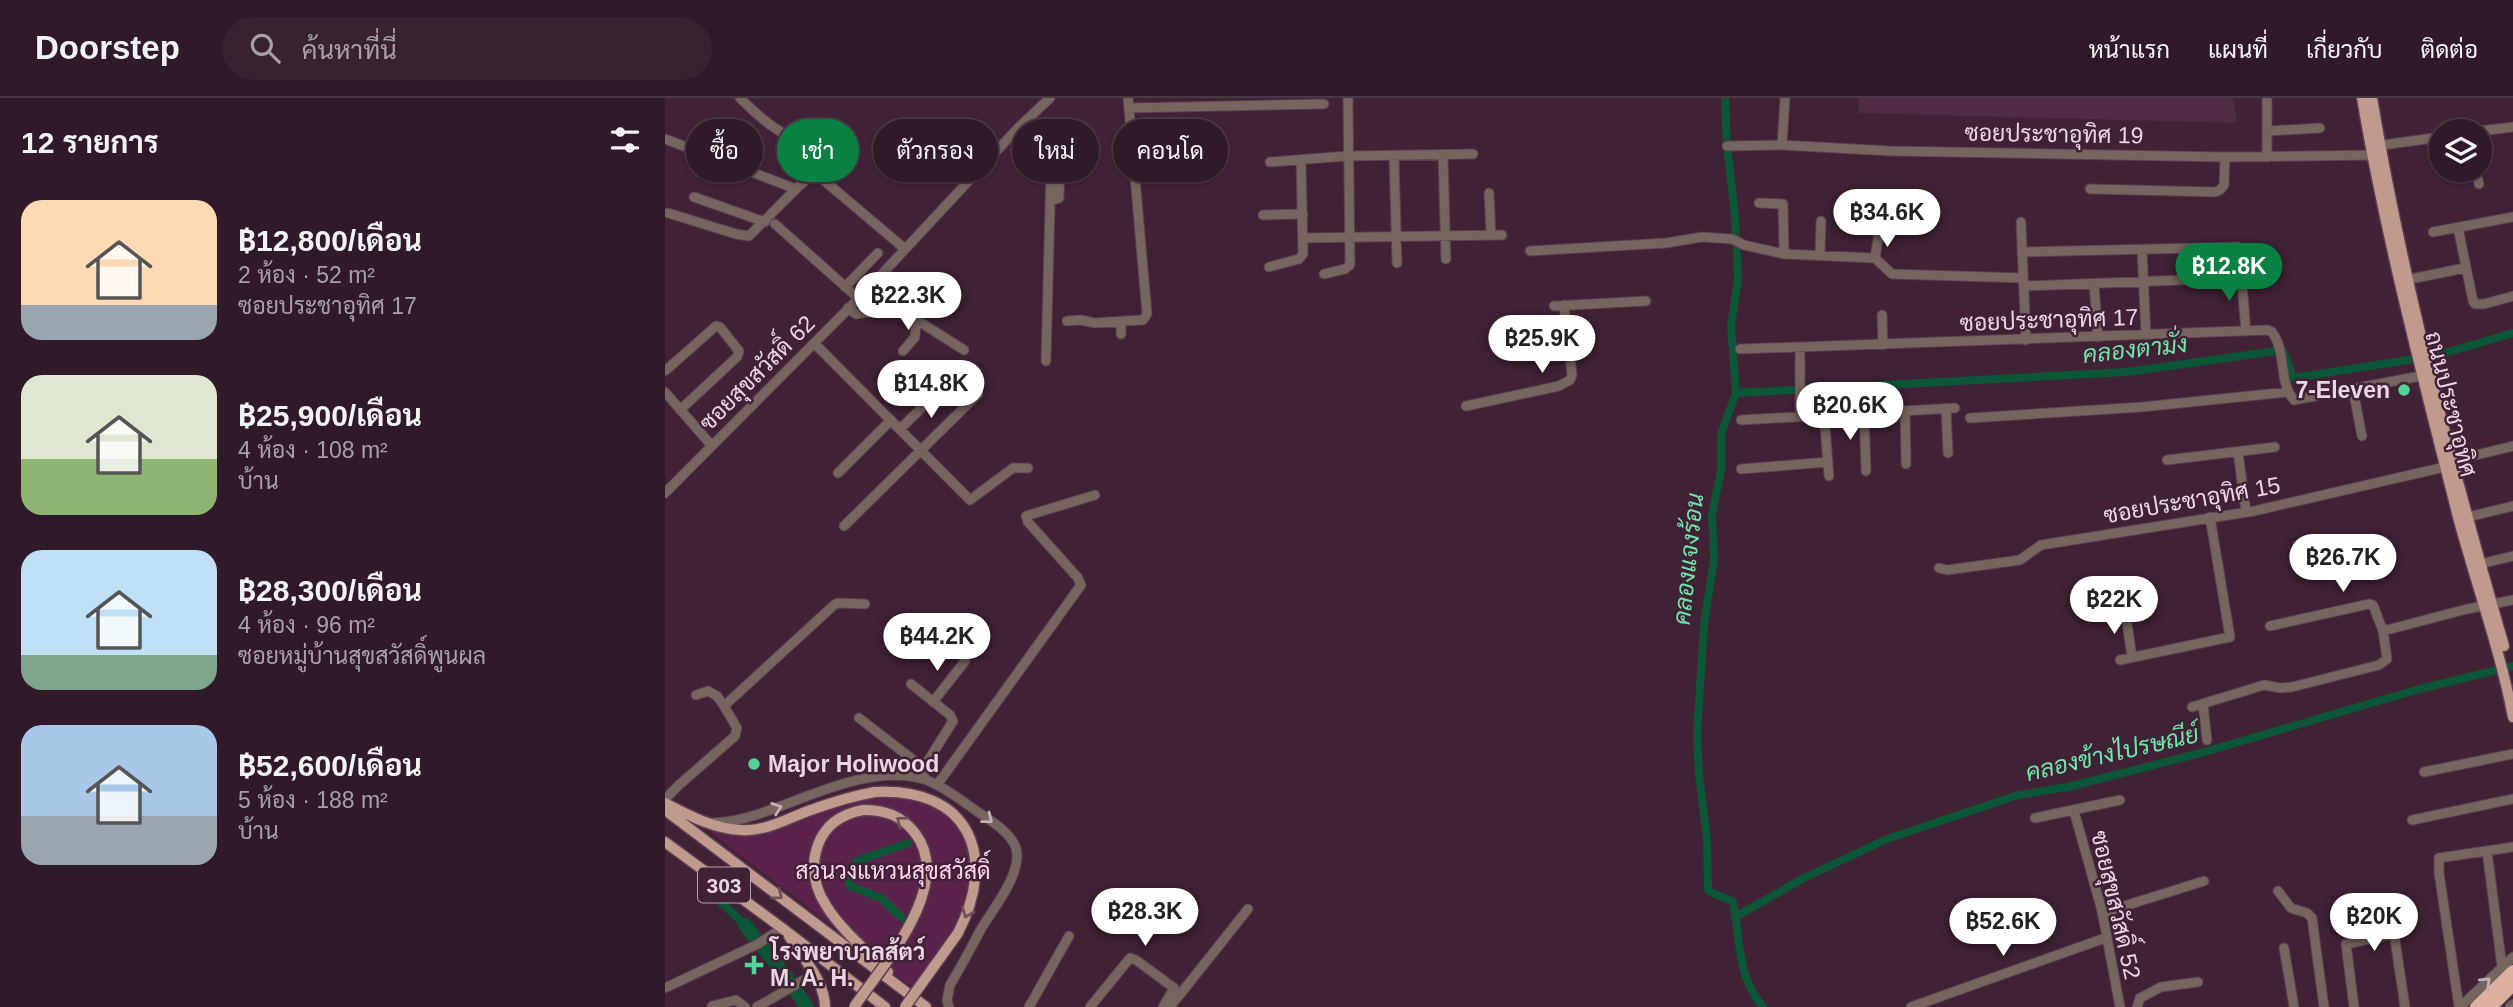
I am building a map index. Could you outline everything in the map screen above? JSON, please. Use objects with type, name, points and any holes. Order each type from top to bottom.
[{"type":"highway","points":[[2476,1007],[2508,969]]},
{"type":"highway","points":[[2491,1007],[2513,985]]},
{"type":"main road","name":"ถนนประชาอุทิศ","points":[[2362,98],[2419,346],[2463,518],[2507,671],[2513,717]]},
{"type":"main road","name":"ถนนประชาอุทิศ","points":[[2371,98],[2376,151]]},
{"type":"main road","name":"ถนนประชาอุทิศ","points":[[2463,518],[2480,564],[2488,604]]},
{"type":"main road","points":[[665,801],[711,823],[744,831],[758,829],[844,799],[875,792],[920,795],[947,809],[968,833],[977,863],[973,898],[962,927],[905,1007]]},
{"type":"main road","name":"303","points":[[665,810],[926,1007]]},
{"type":"main road","points":[[855,1007],[908,929],[918,909],[926,872],[925,854],[919,839],[904,821],[891,813],[863,810],[850,813],[840,818],[822,835],[815,852],[814,863],[819,891],[837,920],[907,993]]},
{"type":"main road","name":"303","points":[[665,842],[885,1007]]},
{"type":"main road","points":[[783,928],[814,974],[824,995],[825,1007]]},
{"type":"street","points":[[740,98],[777,129]]},
{"type":"street","name":"ซอยสุขสวัสดิ์ 62","points":[[1028,119],[1050,98]]},
{"type":"street","points":[[1067,321],[1095,323],[1143,320],[1147,314],[1128,98]]},
{"type":"street","points":[[1324,274],[1345,269],[1350,265],[1347,98]]},
{"type":"street","points":[[1782,145],[1785,98]]},
{"type":"street","points":[[2267,100],[2267,157]]},
{"type":"street","points":[[1129,108],[1324,104]]},
{"type":"street","points":[[2492,130],[2513,127]]},
{"type":"street","points":[[2268,131],[2320,128]]},
{"type":"street","name":"ซอยสุขสวัสดิ์ 62","points":[[665,493],[867,289],[1012,134]]},
{"type":"street","points":[[665,139],[796,189]]},
{"type":"street","name":"ซอยประชาอุทิศ 19","points":[[1727,146],[1782,145],[1895,151],[2267,157],[2376,151],[2429,140]]},
{"type":"street","points":[[1270,162],[1347,156],[1473,154]]},
{"type":"street","points":[[1443,156],[1446,259]]},
{"type":"street","points":[[1394,157],[1397,263]]},
{"type":"street","points":[[2090,189],[2215,192],[2224,185],[2225,157]]},
{"type":"street","points":[[1269,267],[1302,256],[1301,161]]},
{"type":"street","points":[[668,213],[749,236],[804,182]]},
{"type":"street","points":[[824,182],[905,249]]},
{"type":"street","points":[[1046,360],[1050,182]]},
{"type":"street","points":[[1050,201],[1059,198],[1059,182]]},
{"type":"street","points":[[1489,193],[1491,235]]},
{"type":"street","points":[[694,197],[765,222]]},
{"type":"street","points":[[1759,203],[1783,204],[1784,254]]},
{"type":"street","points":[[1867,206],[1874,206],[1882,213],[1875,258]]},
{"type":"street","points":[[1263,215],[1303,214]]},
{"type":"street","points":[[2433,232],[2513,218]]},
{"type":"street","points":[[1820,255],[1821,222]]},
{"type":"street","points":[[2021,222],[2026,340]]},
{"type":"street","points":[[775,224],[858,298]]},
{"type":"street","points":[[2458,228],[2470,296],[2475,304],[2513,296]]},
{"type":"street","points":[[1303,238],[1502,235]]},
{"type":"street","points":[[1530,251],[1666,243],[1703,237],[1732,239],[1744,245],[1784,254],[1875,258],[1892,274],[2094,284],[2235,278],[2241,273]]},
{"type":"street","points":[[2022,252],[2238,247],[2244,252],[2241,273],[2246,331]]},
{"type":"street","points":[[2142,250],[2146,335]]},
{"type":"street","points":[[845,286],[878,253]]},
{"type":"street","points":[[2404,281],[2465,268]]},
{"type":"street","points":[[2094,284],[2098,337]]},
{"type":"street","points":[[867,289],[964,351]]},
{"type":"street","points":[[1467,406],[1559,386],[1570,380],[1572,375],[1559,306],[1646,300]]},
{"type":"street","points":[[848,308],[856,314],[870,312]]},
{"type":"street","points":[[1882,315],[1883,345]]},
{"type":"street","points":[[903,351],[915,337],[916,320]]},
{"type":"street","points":[[1121,334],[1124,321]]},
{"type":"street","points":[[665,371],[716,326],[720,327],[739,351],[737,356],[680,410]]},
{"type":"street","name":"ซอยประชาอุทิศ 17","points":[[1740,349],[2272,332],[2279,343],[2288,392]]},
{"type":"street","points":[[814,343],[970,500],[1013,468],[1028,468]]},
{"type":"street","points":[[1800,347],[1800,417]]},
{"type":"street","points":[[1970,418],[2142,407],[2288,392],[2297,400],[2353,390],[2425,369]]},
{"type":"street","points":[[900,429],[941,389]]},
{"type":"street","points":[[2353,390],[2362,436]]},
{"type":"street","points":[[665,392],[712,446]]},
{"type":"street","points":[[844,526],[978,394]]},
{"type":"street","points":[[1741,420],[1951,409],[1948,453]]},
{"type":"street","points":[[1905,411],[1906,464]]},
{"type":"street","points":[[1864,413],[1866,471]]},
{"type":"street","points":[[1824,415],[1829,476]]},
{"type":"street","points":[[838,473],[891,419]]},
{"type":"street","name":"ซอยประชาอุทิศ 15","points":[[1939,568],[1947,570],[2020,560],[2041,545],[2246,512],[2449,464],[2513,446]]},
{"type":"street","points":[[2167,460],[2275,447]]},
{"type":"street","points":[[2238,452],[2246,512]]},
{"type":"street","points":[[1741,469],[1828,462]]},
{"type":"street","points":[[937,785],[1081,585],[1079,578],[1028,522],[1026,516],[1095,495]]},
{"type":"street","points":[[2463,518],[2513,506]]},
{"type":"street","points":[[2120,660],[2230,637],[2210,517]]},
{"type":"street","points":[[2480,564],[2513,556]]},
{"type":"street","points":[[2383,631],[2513,600]]},
{"type":"street","points":[[724,706],[838,603],[865,604]]},
{"type":"street","points":[[2192,707],[2264,685],[2292,687],[2379,665],[2384,663],[2388,656],[2376,609],[2369,604],[2270,626]]},
{"type":"street","points":[[2125,610],[2132,657]]},
{"type":"street","points":[[933,702],[965,661]]},
{"type":"street","points":[[911,684],[950,715],[953,721],[924,774]]},
{"type":"street","points":[[665,801],[679,785],[735,736],[737,728],[717,696],[708,691],[696,695]]},
{"type":"street","points":[[2203,704],[2207,740]]},
{"type":"street","points":[[859,718],[937,785],[998,827],[1010,838],[1017,852],[1007,888],[950,985],[947,1000],[949,1007]]},
{"type":"street","points":[[2424,772],[2513,754]]},
{"type":"street","points":[[711,823],[747,818],[843,785],[875,777],[924,774]]},
{"type":"street","points":[[2413,820],[2513,799]]},
{"type":"street","points":[[2035,818],[2120,800]]},
{"type":"street","name":"ซอยสุขสวัสดิ์ 52","points":[[2074,811],[2102,913],[2120,1007]]},
{"type":"street","points":[[2513,847],[2444,856],[2438,863],[2459,1007],[2508,969],[2513,957]]},
{"type":"street","points":[[2487,851],[2508,969]]},
{"type":"street","points":[[2102,913],[2204,881]]},
{"type":"street","points":[[2279,891],[2291,908],[2307,913],[2312,918],[2324,1007]]},
{"type":"street","points":[[2349,908],[2385,902],[2391,906],[2405,1007]]},
{"type":"street","points":[[1170,1007],[1248,909]]},
{"type":"street","points":[[665,988],[762,942],[783,928]]},
{"type":"street","points":[[2354,1007],[2346,944],[2394,934]]},
{"type":"street","points":[[1029,1007],[1069,936]]},
{"type":"street","points":[[1911,1007],[2105,938]]},
{"type":"street","points":[[2284,948],[2294,1007]]},
{"type":"street","points":[[1090,1007],[1130,958],[1174,988],[1163,1007]]},
{"type":"street","points":[[757,1007],[814,974]]},
{"type":"street","points":[[2137,1007],[2140,998],[2161,987],[2199,982]]},
{"type":"street","points":[[712,1006],[736,1000],[745,1007]]},
{"type":"shaded area","points":[[1859,98],[2233,98],[2237,123],[1859,113]]},
{"type":"green space","name":"สวนวงแหวนสุขสวัสดิ์","points":[[889,790],[936,798],[961,818],[979,865],[964,922],[917,991],[710,832],[774,824]]},
{"type":"waterway","name":"คลองแจงร้อน","points":[[1725,98],[1738,280],[1731,326],[1736,393],[1721,434],[1721,470],[1712,515],[1714,560],[1704,624],[1697,735],[1707,839],[1708,890],[1733,902],[1744,970],[1754,995],[1763,1007]]},
{"type":"waterway","name":"คลองตามั่ง","points":[[1736,393],[2127,372],[2283,350],[2293,378],[2434,356],[2513,333]]},
{"type":"waterway","name":"คลองข้างไปรษณีย์","points":[[1735,917],[1804,878],[1887,839],[2018,795],[2068,787],[2201,753],[2416,690],[2513,666]]},
{"type":"waterway","points":[[902,918],[881,898],[850,886],[848,877],[857,861],[908,843]]},
{"type":"waterway","name":"คลองแจงร้อน","points":[[708,890],[745,925]]},
{"type":"waterway","name":"คลองแจงร้อน","points":[[745,925],[807,1007]]},
{"type":"place","name":"7-Eleven","points":[[2404,390]]},
{"type":"place","name":"Major Holiwood","points":[[754,764]]},
{"type":"place","name":"โรงพยาบาลส้ตว์ M. A. H.","points":[[754,965]]}]
